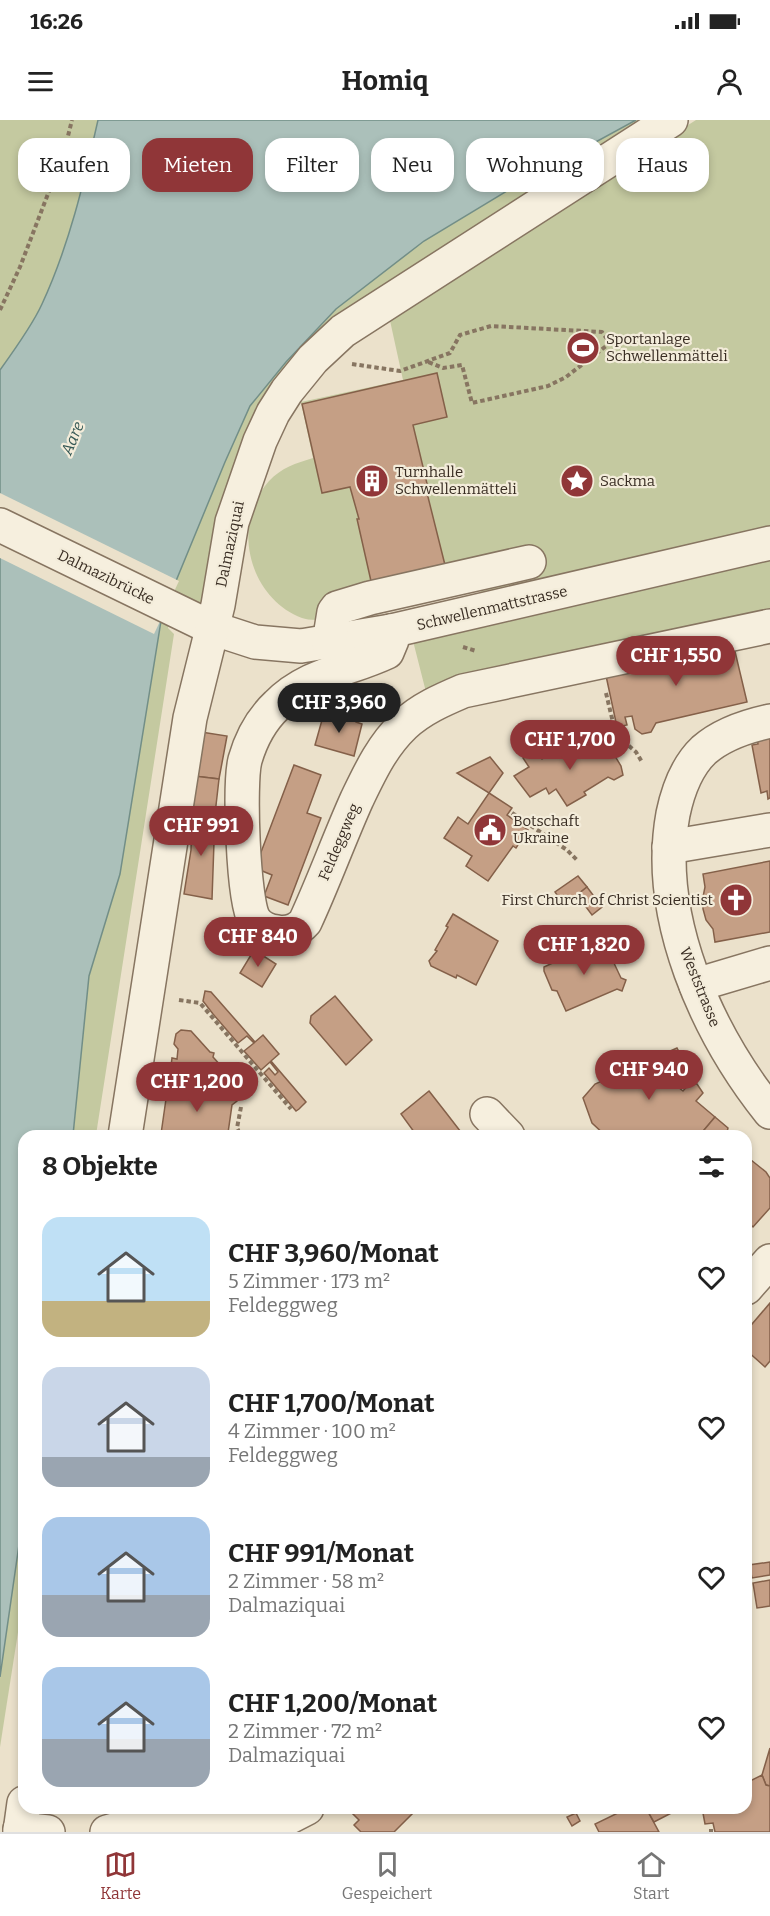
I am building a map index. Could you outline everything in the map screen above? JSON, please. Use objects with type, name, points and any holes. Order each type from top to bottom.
[{"type":"street","name":"Dalmaziquai","points":[[127,1130],[190,718],[212,628],[232,522],[244,482],[273,413],[287,391],[313,359],[343,331],[671,120]]},
{"type":"street","name":"Dalmazibrücke","points":[[0,525],[212,628]]},
{"type":"street","name":"Schwellenmattstrasse","points":[[212,628],[234,637],[269,645],[300,646],[328,643],[391,631],[770,543]]},
{"type":"street","points":[[328,643],[334,612],[337,608],[370,598],[529,562]]},
{"type":"street","name":"Feldeggweg","points":[[391,631],[393,640],[387,652],[314,679],[299,686],[286,696],[266,717],[250,744],[242,782],[246,868],[252,914],[258,924],[267,930],[287,932],[298,928],[305,921],[346,824],[378,757],[398,732],[421,711],[463,691],[770,626]]},
{"type":"street","points":[[770,721],[729,734],[698,756],[687,771],[678,794],[669,848],[770,830]]},
{"type":"street","name":"Weststrasse","points":[[669,848],[669,875],[674,910],[681,942],[696,985],[734,1061],[770,1112]]},
{"type":"street","points":[[696,985],[770,963]]},
{"type":"street","points":[[752,1281],[770,1261]]},
{"type":"street","points":[[107,1832],[154,1819],[236,1827],[261,1827],[286,1820],[296,1814]]},
{"type":"path","points":[[0,310],[20,267],[64,152],[72,120]]},
{"type":"path","points":[[313,359],[400,371],[426,361],[450,353],[460,335],[491,326],[602,332],[610,343],[566,377],[548,386],[472,403],[462,365],[443,368],[426,361]]},
{"type":"path","points":[[606,694],[616,735],[636,752],[642,762]]},
{"type":"path","points":[[512,813],[567,850],[577,860]]},
{"type":"path","points":[[147,995],[200,1003],[291,1109]]},
{"type":"path","points":[[238,1130],[241,1107]]},
{"type":"green space","points":[[0,120],[98,120],[94,138],[18,138],[18,192],[81,192],[52,282],[33,320],[0,370]]},
{"type":"green space","points":[[636,120],[649,120],[621,138],[616,138],[616,142],[604,149],[603,138]]},
{"type":"green space","name":"Sportanlage Schwellenmätteli","points":[[696,120],[770,120],[770,616],[427,696],[412,637],[480,598],[481,587],[361,615],[336,619],[302,618],[284,608],[269,594],[258,577],[251,558],[248,538],[250,518],[257,498],[274,476],[284,469],[313,458],[301,402],[403,380],[389,316],[583,192],[604,192],[604,179],[616,171],[616,192],[709,192],[709,138],[668,138]]},
{"type":"green space","points":[[505,192],[539,192],[502,216],[250,425],[239,449],[243,451],[206,606],[180,593],[168,628],[174,634],[97,1130],[74,1130],[89,976],[120,874],[162,615],[250,406],[286,362],[336,309],[424,241]]},
{"type":"green space","points":[[18,1552],[18,1632],[0,1747],[0,1677]]},
{"type":"water","name":"Aare","points":[[98,120],[636,120],[603,138],[466,138],[466,192],[505,192],[424,241],[336,309],[286,362],[250,406],[162,615],[120,874],[89,976],[74,1130],[18,1130],[18,1552],[0,1677],[0,370],[42,304],[52,282],[81,192],[130,192],[130,138],[94,138]]},
{"type":"pier","points":[[0,493],[179,581],[154,634],[0,558]]},
{"type":"building","name":"Turnhalle Schwellenmätteli","points":[[437,373],[447,417],[413,425],[447,573],[373,590],[357,519],[359,519],[350,487],[322,493],[302,404]]},
{"type":"building","points":[[733,643],[747,702],[656,723],[651,732],[642,734],[635,729],[632,716],[625,717],[627,725],[617,727],[605,671]]},
{"type":"building","points":[[324,713],[343,719],[346,716],[352,716],[356,722],[362,724],[354,756],[315,745]]},
{"type":"building","points":[[201,732],[227,736],[219,779],[194,776]]},
{"type":"building","points":[[770,735],[770,798],[768,799],[767,791],[761,793],[752,745],[758,744],[757,737]]},
{"type":"building","points":[[587,739],[594,750],[607,743],[621,766],[623,775],[614,780],[608,777],[584,792],[586,795],[567,806],[556,789],[549,794],[546,788],[530,797],[514,776],[529,767],[523,758],[536,750],[542,759],[556,750],[560,756]]},
{"type":"building","points":[[490,757],[503,773],[489,793],[457,773]]},
{"type":"building","points":[[294,765],[321,775],[307,813],[321,818],[288,905],[264,896],[272,875],[255,868]]},
{"type":"building","points":[[194,776],[219,779],[215,814],[189,814]]},
{"type":"building","points":[[489,793],[512,808],[507,815],[528,830],[516,848],[513,846],[488,881],[466,866],[472,856],[444,838],[458,817],[468,824]]},
{"type":"building","points":[[192,814],[215,814],[212,899],[184,894],[191,850]]},
{"type":"building","name":"First Church of Christ Scientist","points":[[770,861],[770,932],[715,942],[713,929],[706,920],[703,909],[705,887],[703,874]]},
{"type":"building","points":[[578,876],[587,887],[564,905],[555,892]]},
{"type":"building","points":[[587,887],[602,907],[592,915],[577,895]]},
{"type":"building","points":[[453,914],[498,941],[476,985],[457,975],[456,978],[431,966],[429,961],[437,951],[435,950]]},
{"type":"building","points":[[604,942],[621,978],[626,980],[622,991],[617,989],[566,1011],[557,991],[552,990],[544,967],[589,946],[590,948]]},
{"type":"building","points":[[254,950],[276,964],[262,987],[240,973]]},
{"type":"building","points":[[205,991],[211,992],[255,1042],[263,1035],[279,1054],[271,1061],[306,1102],[299,1109],[296,1111],[264,1073],[269,1068],[275,1075],[278,1072],[270,1062],[261,1070],[244,1051],[254,1043],[247,1036],[238,1043],[213,1014],[203,1001]]},
{"type":"building","points":[[335,996],[372,1040],[346,1065],[310,1023],[311,1016]]},
{"type":"building","points":[[181,1030],[191,1031],[210,1052],[214,1053],[213,1057],[221,1066],[214,1072],[171,1066],[172,1058],[177,1059],[178,1049],[174,1044],[176,1034]]},
{"type":"building","points":[[677,1048],[690,1072],[678,1087],[683,1091],[690,1083],[697,1084],[703,1093],[696,1101],[715,1117],[704,1130],[600,1130],[592,1123],[583,1098],[595,1084]]},
{"type":"building","points":[[171,1066],[214,1072],[221,1066],[239,1086],[238,1096],[168,1085]]},
{"type":"building","points":[[168,1085],[238,1096],[237,1101],[232,1105],[228,1130],[162,1130]]},
{"type":"building","points":[[429,1091],[459,1130],[413,1130],[401,1114]]},
{"type":"building","points":[[715,1117],[728,1128],[728,1130],[704,1130]]},
{"type":"building","points":[[752,1161],[770,1178],[770,1208],[753,1227]]},
{"type":"building","points":[[770,1303],[770,1361],[765,1367],[752,1355],[752,1324]]},
{"type":"building","points":[[770,1562],[770,1575],[752,1578],[752,1565]]},
{"type":"building","points":[[770,1580],[770,1606],[757,1608],[753,1583]]},
{"type":"building","points":[[770,1748],[770,1786],[766,1785],[762,1775]]},
{"type":"building","points":[[762,1775],[766,1785],[770,1786],[770,1832],[715,1832],[713,1823],[705,1824],[703,1814],[752,1814],[752,1780]]},
{"type":"building","points":[[353,1814],[412,1814],[394,1832],[361,1832],[354,1825],[359,1820]]},
{"type":"building","points":[[576,1814],[580,1821],[572,1826],[567,1817]]},
{"type":"building","points":[[616,1814],[649,1814],[659,1832],[599,1832],[595,1824]]},
{"type":"building","points":[[649,1814],[669,1814],[654,1822]]},
{"type":"place","name":"Sportanlage Schwellenmätteli","points":[[583,348]]},
{"type":"place","name":"Turnhalle Schwellenmätteli","points":[[372,481]]},
{"type":"place","name":"Sackma","points":[[577,481]]},
{"type":"place","name":"Botschaft Ukraine","points":[[490,830]]},
{"type":"place","name":"First Church of Christ Scientist","points":[[736,900]]}]
